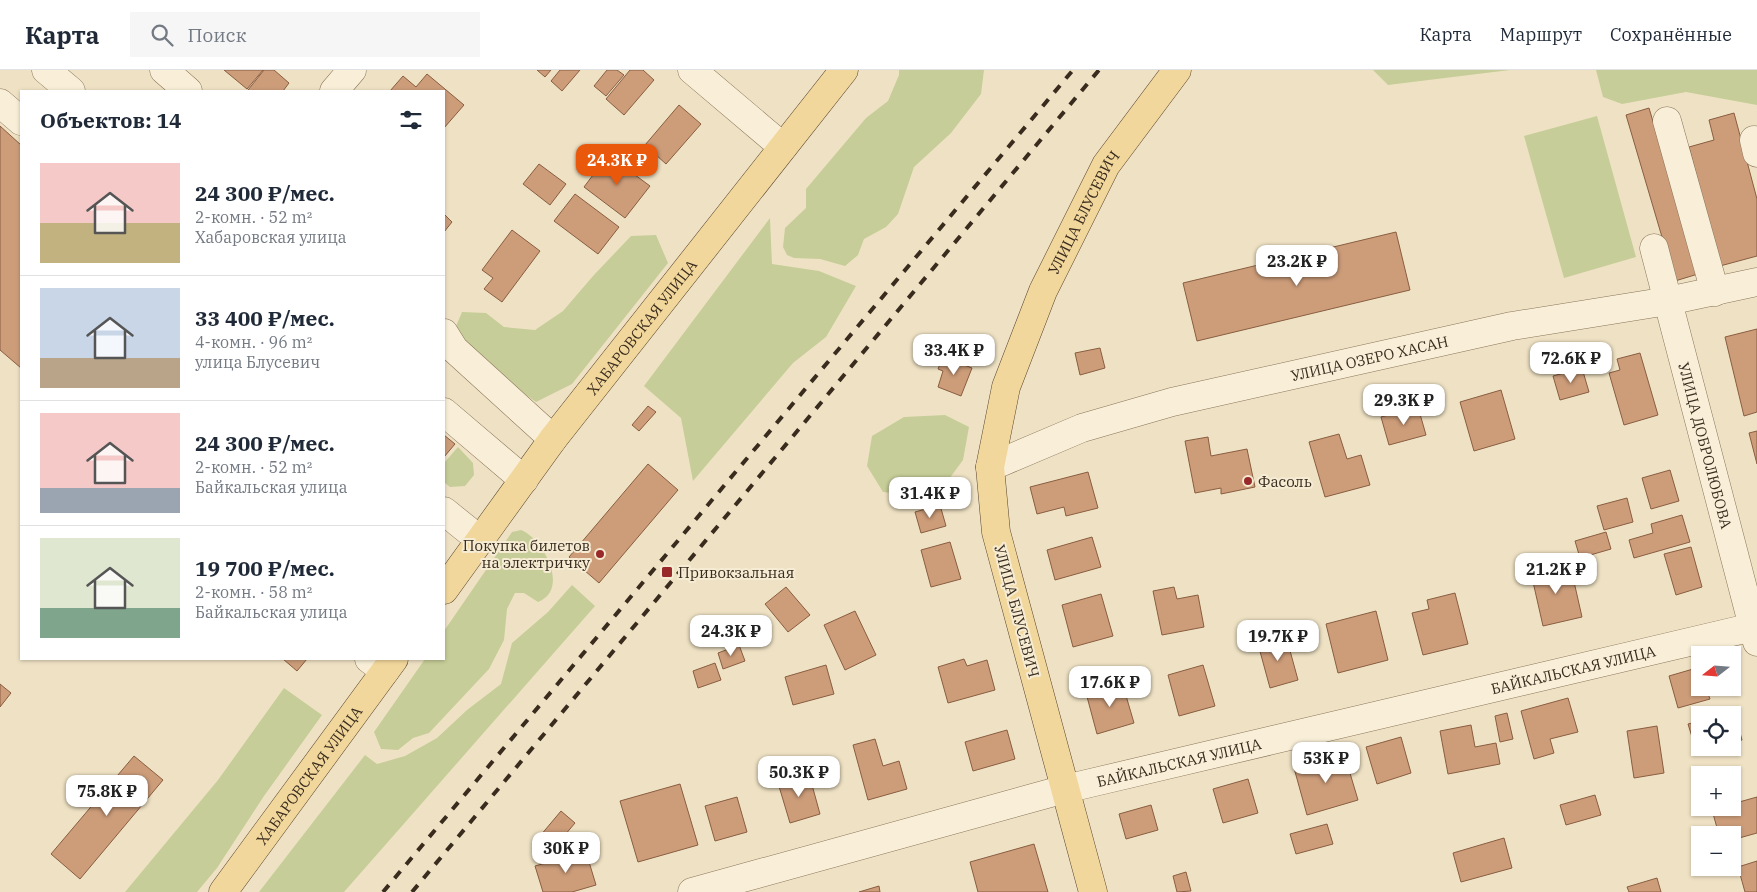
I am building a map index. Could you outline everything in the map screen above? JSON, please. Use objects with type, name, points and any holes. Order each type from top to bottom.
[{"type":"main road","name":"ХАБАРОВСКАЯ УЛИЦА","points":[[445,589],[553,439],[844,70]]},
{"type":"main road","name":"УЛИЦА БЛУСЕВИЧ","points":[[1093,892],[996,532],[990,467],[1006,387],[1043,291],[1106,166],[1156,95],[1177,70]]},
{"type":"main road","name":"ХАБАРОВСКАЯ УЛИЦА","points":[[223,892],[382,663]]},
{"type":"street","points":[[46,70],[70,90]]},
{"type":"street","points":[[164,70],[187,90]]},
{"type":"street","points":[[335,90],[352,70]]},
{"type":"street","points":[[692,70],[782,147]]},
{"type":"street","points":[[0,103],[20,120]]},
{"type":"street","points":[[1668,121],[1715,292]]},
{"type":"street","name":"УЛИЦА ДОБРОЛЮБОВА","points":[[1654,248],[1756,632]]},
{"type":"street","name":"УЛИЦА ОЗЕРО ХАСАН","points":[[990,467],[1082,428],[1172,402],[1512,326],[1668,301],[1757,282]]},
{"type":"street","points":[[445,335],[454,349],[553,439]]},
{"type":"street","points":[[445,413],[524,480]]},
{"type":"street","points":[[445,512],[480,540]]},
{"type":"street","name":"БАЙКАЛЬСКАЯ УЛИЦА","points":[[692,892],[1065,789],[1756,632]]},
{"type":"green space","points":[[899,70],[984,70],[981,94],[951,133],[914,167],[898,214],[886,227],[864,239],[858,255],[845,266],[820,259],[794,258],[787,255],[783,247],[785,228],[806,208],[806,189],[866,118],[888,101],[899,75]]},
{"type":"green space","points":[[1373,70],[1510,70],[1388,85]]},
{"type":"green space","points":[[1596,70],[1757,70],[1757,105],[1686,92],[1622,104],[1603,97]]},
{"type":"green space","points":[[1597,116],[1636,257],[1564,278],[1524,136]]},
{"type":"green space","points":[[770,218],[772,264],[819,271],[856,286],[826,337],[793,363],[693,481],[681,418],[644,386]]},
{"type":"green space","points":[[656,235],[668,263],[572,384],[536,402],[466,352],[454,331],[462,312],[486,313],[504,327],[535,330],[563,311],[631,236]]},
{"type":"green space","points":[[945,415],[969,427],[963,460],[949,479],[909,495],[883,492],[867,466],[872,436],[904,417]]},
{"type":"green space","points":[[458,447],[473,463],[474,475],[465,486],[450,487],[445,483],[445,462]]},
{"type":"green space","points":[[521,530],[530,535],[545,554],[553,576],[552,587],[547,596],[538,602],[524,593],[515,593],[507,609],[504,640],[489,669],[429,733],[413,738],[398,750],[381,749],[374,732],[424,660],[445,660],[445,630],[512,532]]},
{"type":"green space","points":[[572,585],[595,606],[344,892],[259,892],[365,755],[377,764],[405,756],[437,738],[467,710],[501,684],[512,643],[548,612]]},
{"type":"green space","points":[[284,688],[322,715],[264,796],[217,868],[197,892],[125,892],[218,780]]},
{"type":"building","points":[[224,70],[263,70],[247,89]]},
{"type":"building","points":[[264,70],[274,70],[289,83],[284,90],[248,90]]},
{"type":"building","points":[[537,70],[551,70],[545,77]]},
{"type":"building","points":[[560,70],[580,70],[562,91],[551,81]]},
{"type":"building","points":[[607,70],[617,70],[624,75],[606,96],[594,86]]},
{"type":"building","points":[[630,70],[643,70],[654,80],[624,115],[606,99]]},
{"type":"building","points":[[427,74],[464,105],[445,127],[445,90],[391,90],[403,76],[416,87]]},
{"type":"building","points":[[679,105],[701,124],[666,164],[645,145]]},
{"type":"building","points":[[1649,108],[1698,274],[1675,281],[1626,115]]},
{"type":"building","points":[[1734,113],[1757,199],[1757,256],[1720,266],[1689,147],[1714,140],[1709,120]]},
{"type":"building","points":[[0,126],[20,144],[20,367],[0,350]]},
{"type":"building","points":[[608,155],[650,186],[625,218],[584,187]]},
{"type":"building","points":[[539,164],[566,184],[550,205],[523,184]]},
{"type":"building","points":[[575,194],[619,227],[598,254],[554,221]]},
{"type":"building","points":[[445,215],[452,222],[445,231]]},
{"type":"building","points":[[512,230],[540,251],[502,302],[484,289],[493,278],[482,270]]},
{"type":"building","points":[[1396,232],[1410,290],[1197,341],[1183,283]]},
{"type":"building","points":[[1757,329],[1757,412],[1744,416],[1725,337]]},
{"type":"building","points":[[1100,348],[1105,368],[1080,375],[1075,353]]},
{"type":"building","points":[[1640,353],[1658,415],[1624,425],[1609,373],[1620,370],[1617,359]]},
{"type":"building","points":[[943,357],[972,368],[961,396],[938,387],[943,371],[938,369]]},
{"type":"building","points":[[1582,368],[1589,392],[1560,400],[1553,376]]},
{"type":"building","points":[[1501,390],[1515,439],[1474,451],[1460,402]]},
{"type":"building","points":[[648,406],[656,412],[639,431],[632,425]]},
{"type":"building","points":[[1418,407],[1426,435],[1389,445],[1381,417]]},
{"type":"building","points":[[1757,431],[1757,464],[1749,433]]},
{"type":"building","points":[[1339,434],[1347,459],[1361,455],[1370,485],[1325,497],[1309,442]]},
{"type":"building","points":[[445,436],[455,444],[445,456]]},
{"type":"building","points":[[1208,437],[1211,456],[1247,449],[1255,487],[1221,494],[1221,488],[1195,493],[1185,441]]},
{"type":"building","points":[[648,464],[678,490],[599,583],[569,557]]},
{"type":"building","points":[[1670,470],[1679,501],[1651,509],[1642,478]]},
{"type":"building","points":[[1088,472],[1098,508],[1066,516],[1064,507],[1037,514],[1030,487]]},
{"type":"building","points":[[1627,498],[1633,522],[1604,530],[1597,506]]},
{"type":"building","points":[[940,505],[946,526],[921,533],[915,512]]},
{"type":"building","points":[[1682,515],[1690,542],[1634,558],[1629,540],[1653,533],[1651,524]]},
{"type":"building","points":[[1606,532],[1611,549],[1580,558],[1575,541]]},
{"type":"building","points":[[1092,537],[1101,567],[1055,580],[1047,550]]},
{"type":"building","points":[[950,542],[961,579],[931,587],[921,550]]},
{"type":"building","points":[[1691,547],[1702,587],[1676,595],[1664,554]]},
{"type":"building","points":[[1570,564],[1582,617],[1543,626],[1531,573]]},
{"type":"building","points":[[786,587],[810,615],[788,632],[765,604]]},
{"type":"building","points":[[1174,587],[1177,599],[1198,595],[1204,627],[1162,635],[1153,591]]},
{"type":"building","points":[[1455,593],[1468,644],[1423,655],[1412,613],[1429,609],[1427,600]]},
{"type":"building","points":[[1101,594],[1113,636],[1073,647],[1062,605]]},
{"type":"building","points":[[855,611],[876,655],[845,670],[824,625]]},
{"type":"building","points":[[1376,611],[1388,660],[1338,673],[1326,624]]},
{"type":"building","points":[[1286,636],[1298,680],[1270,688],[1258,644]]},
{"type":"building","points":[[739,645],[745,661],[723,669],[718,653]]},
{"type":"building","points":[[964,659],[967,666],[987,660],[995,690],[948,703],[938,667]]},
{"type":"building","points":[[284,660],[306,660],[297,671]]},
{"type":"building","points":[[715,663],[721,680],[698,688],[693,671]]},
{"type":"building","points":[[826,665],[834,694],[793,705],[785,677]]},
{"type":"building","points":[[1203,665],[1215,706],[1179,716],[1168,675]]},
{"type":"building","points":[[1691,670],[1691,696],[1709,696],[1710,699],[1678,708],[1669,676]]},
{"type":"building","points":[[1122,682],[1134,723],[1097,734],[1086,693]]},
{"type":"building","points":[[0,684],[11,693],[0,707]]},
{"type":"building","points":[[1568,698],[1578,732],[1550,739],[1554,753],[1534,759],[1521,711]]},
{"type":"building","points":[[1507,713],[1513,739],[1500,742],[1495,716]]},
{"type":"building","points":[[1471,725],[1475,747],[1496,743],[1500,764],[1448,774],[1440,731]]},
{"type":"building","points":[[1657,726],[1664,773],[1634,778],[1627,731]]},
{"type":"building","points":[[1007,730],[1015,759],[973,771],[965,742]]},
{"type":"building","points":[[1401,737],[1411,773],[1377,784],[1366,747]]},
{"type":"building","points":[[875,739],[883,766],[899,761],[907,789],[868,800],[853,745]]},
{"type":"building","points":[[1344,753],[1358,800],[1307,815],[1294,768]]},
{"type":"building","points":[[134,756],[163,780],[80,879],[51,854]]},
{"type":"building","points":[[809,774],[820,814],[790,823],[778,783]]},
{"type":"building","points":[[1248,779],[1258,813],[1223,823],[1213,789]]},
{"type":"building","points":[[680,784],[698,845],[638,862],[620,801]]},
{"type":"building","points":[[1595,795],[1601,815],[1566,825],[1560,805]]},
{"type":"building","points":[[737,797],[747,832],[715,841],[705,806]]},
{"type":"building","points":[[1757,797],[1757,833],[1741,837],[1741,826],[1716,826],[1714,816],[1741,816],[1741,801]]},
{"type":"building","points":[[1151,805],[1158,830],[1126,839],[1119,814]]},
{"type":"building","points":[[561,811],[575,823],[554,848],[540,836]]},
{"type":"building","points":[[1327,824],[1333,844],[1296,854],[1290,834]]},
{"type":"building","points":[[1504,838],[1512,868],[1461,882],[1453,853]]},
{"type":"building","points":[[1034,844],[1048,892],[978,892],[970,862]]},
{"type":"building","points":[[586,852],[596,885],[572,892],[543,892],[535,866]]},
{"type":"building","points":[[1757,861],[1757,892],[1745,892],[1741,876],[1741,866]]},
{"type":"building","points":[[1186,872],[1191,891],[1177,892],[1173,876]]},
{"type":"building","points":[[1657,878],[1661,892],[1629,892],[1627,887]]},
{"type":"building","points":[[879,886],[880,892],[859,892]]},
{"type":"railway","points":[[383,892],[1073,70]]},
{"type":"railway","points":[[412,892],[1099,70]]},
{"type":"place","name":"Фасоль","points":[[1248,481]]},
{"type":"place","name":"Покупка билетов на электричку","points":[[600,554]]},
{"type":"place","name":"Привокзальная","points":[[667,572]]}]
